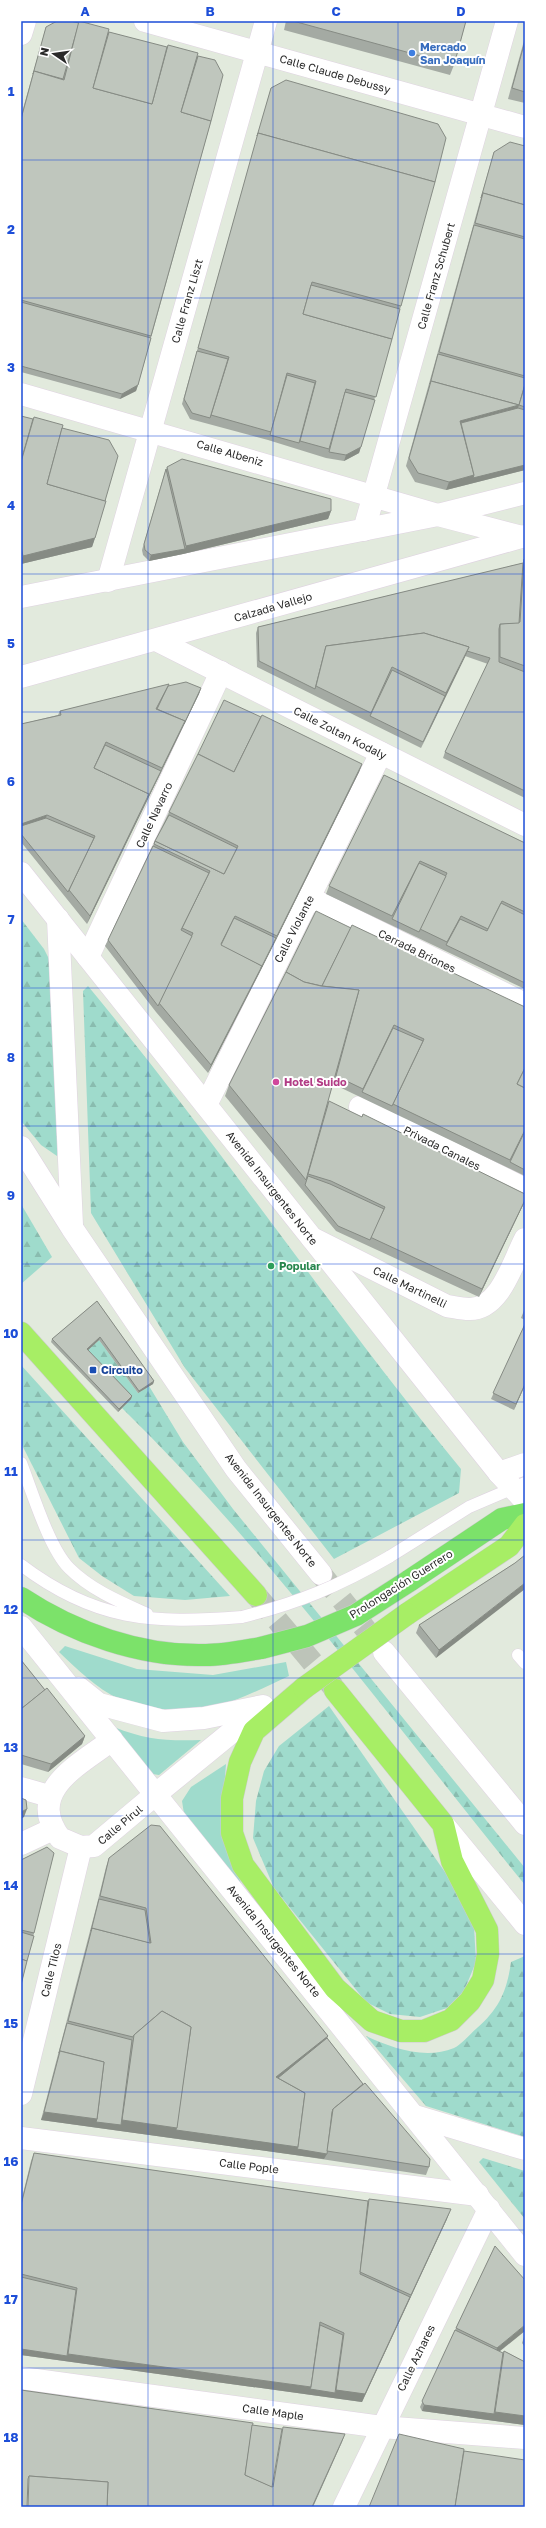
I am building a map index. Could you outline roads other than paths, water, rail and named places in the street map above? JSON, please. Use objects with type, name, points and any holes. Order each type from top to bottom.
[{"type":"highway","points":[[21,1334],[256,1595]]},
{"type":"highway","points":[[335,1690],[443,1824],[452,1861],[487,1930],[488,1954],[484,1980],[470,2001],[451,2020],[424,2031],[401,2031],[372,2021],[335,1988],[244,1865],[232,1833],[232,1798],[240,1762],[254,1731],[299,1692],[407,1614],[509,1546],[525,1525]]},
{"type":"main road","name":"Prolongación Guerrero","points":[[21,1598],[41,1611],[92,1635],[148,1650],[205,1655],[261,1648],[307,1636],[356,1615],[502,1520],[525,1514]]},
{"type":"street","points":[[21,34],[25,21]]},
{"type":"street","name":"Calle Claude Debussy","points":[[145,21],[525,127]]},
{"type":"street","name":"Calle Franz Liszt","points":[[108,581],[266,21]]},
{"type":"street","name":"Calle Franz Schubert","points":[[364,530],[507,21]]},
{"type":"street","name":"Calle Albeniz","points":[[21,394],[150,430],[438,515],[524,537]]},
{"type":"street","points":[[21,597],[438,515],[525,494]]},
{"type":"street","name":"Calzada Vallejo","points":[[21,677],[524,537]]},
{"type":"street","name":"Calle Zoltan Kodaly","points":[[156,640],[525,825]]},
{"type":"street","name":"Calle Navarro","points":[[88,957],[221,672]]},
{"type":"street","name":"Calle Violante","points":[[206,1105],[381,753]]},
{"type":"street","name":"Avenida Insurgentes Norte","points":[[21,873],[312,1238],[515,1486]]},
{"type":"street","name":"Cerrada Briones","points":[[310,898],[525,1004]]},
{"type":"street","points":[[58,919],[72,1228]]},
{"type":"street","name":"Privada Canales","points":[[360,1107],[525,1189]]},
{"type":"street","name":"Avenida Insurgentes Norte","points":[[21,1147],[72,1228],[236,1469],[321,1574]]},
{"type":"street","name":"Calle Martinelli","points":[[312,1238],[447,1306],[469,1310],[484,1306],[496,1295],[525,1240]]},
{"type":"street","points":[[515,1486],[525,1464]]},
{"type":"street","name":"Avenida Insurgentes Norte","points":[[21,1627],[415,2116],[525,2255]]},
{"type":"street","points":[[384,1652],[525,1824]]},
{"type":"street","points":[[55,1669],[99,1704],[163,1721],[204,1718],[263,1706],[299,1692]]},
{"type":"street","name":"Calle Pirul","points":[[80,1847],[94,1846],[263,1706]]},
{"type":"street","points":[[80,1847],[60,1838],[53,1829],[48,1816],[50,1796],[63,1776],[112,1740]]},
{"type":"street","points":[[21,1788],[50,1796]]},
{"type":"street","points":[[443,1824],[525,1924]]},
{"type":"street","points":[[21,1844],[53,1829]]},
{"type":"street","name":"Calle Tilos","points":[[21,2094],[80,1847]]},
{"type":"street","points":[[415,2116],[525,2149]]},
{"type":"street","name":"Calle Pople","points":[[21,2138],[484,2202]]},
{"type":"street","name":"Calle Azhares","points":[[344,2507],[484,2202]]},
{"type":"street","name":"Calle Maple","points":[[21,2378],[382,2427],[525,2438]]},
{"type":"lane","points":[[21,1463],[52,1542],[68,1567],[88,1585],[157,1619]]},
{"type":"lane","points":[[21,1565],[59,1591],[86,1604],[123,1616],[173,1622],[242,1617],[312,1597],[350,1580],[470,1507],[515,1486]]},
{"type":"tunnel","points":[[321,1574],[384,1652]]},
{"type":"tunnel","points":[[256,1595],[335,1689]]},
{"type":"place","name":"Mercado San Joaquín","points":[[412,53]]},
{"type":"place","name":"Hotel Suido","points":[[276,1082]]},
{"type":"place","name":"Popular","points":[[271,1266]]},
{"type":"place","name":"Circuito","points":[[93,1370]]}]
